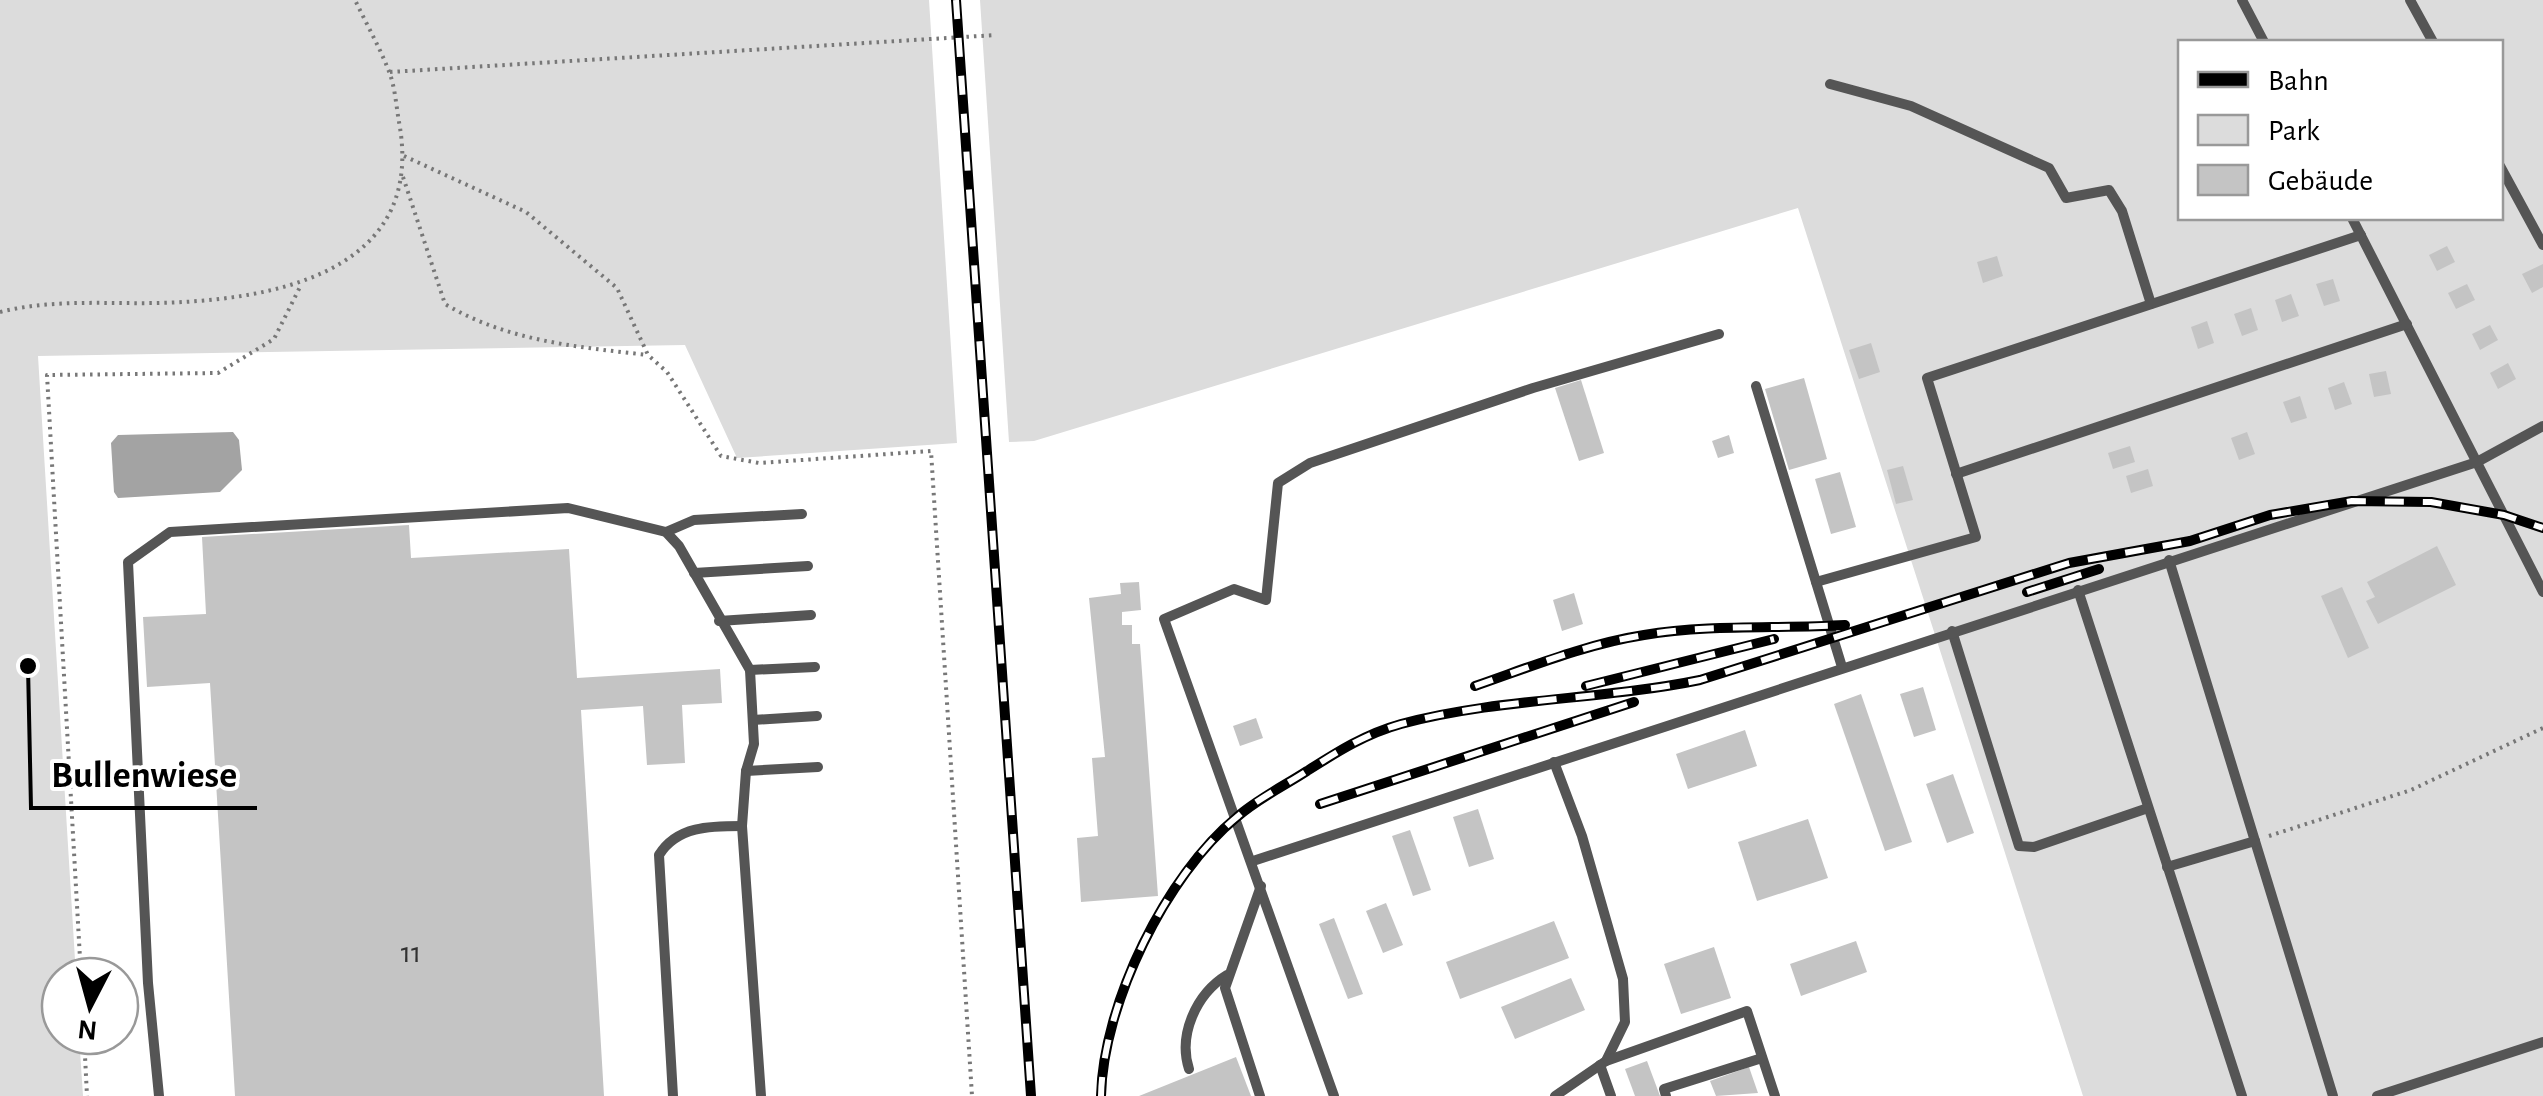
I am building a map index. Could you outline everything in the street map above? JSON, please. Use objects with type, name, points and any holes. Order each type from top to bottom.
[{"type":"lane","points":[[2242,0],[2263,40]]},
{"type":"lane","points":[[2410,0],[2432,40]]},
{"type":"lane","points":[[1830,84],[1912,106],[2049,168],[2066,198],[2109,190],[2122,211],[2151,304]]},
{"type":"lane","points":[[2503,172],[2543,245]]},
{"type":"lane","points":[[2353,220],[2543,592]]},
{"type":"lane","points":[[1816,582],[1976,537],[1927,378],[2362,235]]},
{"type":"lane","points":[[1956,474],[2406,324]]},
{"type":"lane","points":[[1334,1096],[1274,937],[1253,862],[1164,619],[1234,589],[1266,600],[1278,484],[1310,463],[1532,388],[1719,334]]},
{"type":"lane","points":[[1756,386],[1842,667]]},
{"type":"lane","points":[[1253,862],[2477,462],[2543,426]]},
{"type":"lane","points":[[159,1096],[148,983],[128,562],[170,532],[568,508],[666,532],[694,520],[802,514]]},
{"type":"lane","points":[[666,532],[750,670],[754,744],[746,771],[742,826],[761,1096]]},
{"type":"lane","points":[[2169,560],[2333,1096]]},
{"type":"lane","points":[[694,573],[808,566]]},
{"type":"lane","points":[[2078,590],[2242,1096]]},
{"type":"lane","points":[[719,621],[811,615]]},
{"type":"lane","points":[[1952,631],[2020,846],[2034,847],[2148,808]]},
{"type":"lane","points":[[750,670],[814,667]]},
{"type":"lane","points":[[753,720],[817,716]]},
{"type":"lane","points":[[1554,762],[1582,836],[1624,979],[1625,1022],[1603,1063],[1610,1096]]},
{"type":"lane","points":[[746,771],[818,767]]},
{"type":"lane","points":[[673,1096],[659,855],[668,840],[690,831],[742,826]]},
{"type":"lane","points":[[2167,867],[2255,840]]},
{"type":"lane","points":[[1260,1096],[1230,1005],[1227,974],[1261,886]]},
{"type":"lane","points":[[1189,1069],[1184,1054],[1190,1021],[1216,982],[1227,974]]},
{"type":"lane","points":[[1554,1096],[1603,1063],[1747,1011],[1775,1096]]},
{"type":"lane","points":[[2377,1096],[2543,1042]]},
{"type":"lane","points":[[1666,1096],[1664,1089],[1762,1058]]},
{"type":"path","points":[[0,312],[30,305],[182,302],[301,285],[360,250],[396,204],[404,156],[390,72],[355,0]]},
{"type":"path","points":[[390,72],[996,36]]},
{"type":"path","points":[[404,156],[526,212],[617,288],[648,356],[667,372],[721,456],[760,463],[931,451],[972,1096]]},
{"type":"path","points":[[403,176],[446,304],[479,324],[519,335],[648,356]]},
{"type":"path","points":[[79,956],[47,375],[218,373],[274,339],[301,285]]},
{"type":"path","points":[[2255,840],[2410,790],[2543,728]]},
{"type":"path","points":[[85,1056],[87,1096]]},
{"type":"green space","points":[[0,0],[929,0],[957,443],[737,458],[685,345],[38,356],[75,956],[40,956],[40,1056],[80,1056],[83,1096],[0,1096]]},
{"type":"green space","points":[[980,0],[2543,0],[2543,1096],[2083,1096],[1798,208],[1034,441],[1009,442]]},
{"type":"shaded area","points":[[233,432],[239,440],[242,470],[220,492],[118,498],[114,492],[111,443],[118,435]]},
{"type":"building","points":[[2447,246],[2455,262],[2437,271],[2429,255]]},
{"type":"building","points":[[1997,256],[2003,276],[1983,283],[1977,262]]},
{"type":"building","points":[[2543,264],[2543,287],[2532,293],[2522,274]]},
{"type":"building","points":[[2333,279],[2340,301],[2324,306],[2316,284]]},
{"type":"building","points":[[2467,284],[2475,300],[2456,309],[2448,293]]},
{"type":"building","points":[[2291,294],[2299,316],[2282,322],[2275,300]]},
{"type":"building","points":[[2251,308],[2258,330],[2242,336],[2234,314]]},
{"type":"building","points":[[2207,321],[2214,343],[2198,349],[2191,327]]},
{"type":"building","points":[[2490,325],[2498,340],[2480,350],[2472,334]]},
{"type":"building","points":[[1871,343],[1880,372],[1859,379],[1849,350]]},
{"type":"building","points":[[2508,363],[2516,379],[2498,389],[2490,373]]},
{"type":"building","points":[[2386,371],[2391,394],[2374,397],[2369,374]]},
{"type":"building","points":[[1804,378],[1827,459],[1789,470],[1765,389]]},
{"type":"building","points":[[1581,380],[1604,453],[1579,461],[1555,388]]},
{"type":"building","points":[[2344,382],[2352,404],[2335,410],[2328,388]]},
{"type":"building","points":[[2300,396],[2307,418],[2291,423],[2283,402]]},
{"type":"building","points":[[2247,432],[2255,454],[2239,460],[2231,438]]},
{"type":"building","points":[[1729,435],[1734,453],[1718,458],[1712,441]]},
{"type":"building","points":[[2130,446],[2135,462],[2113,469],[2108,453]]},
{"type":"building","points":[[1903,466],[1913,500],[1896,504],[1887,470]]},
{"type":"building","points":[[2148,469],[2153,486],[2131,493],[2126,476]]},
{"type":"building","points":[[1840,472],[1856,527],[1831,534],[1815,479]]},
{"type":"building","points":[[409,525],[411,558],[569,549],[577,678],[720,669],[722,703],[682,705],[685,763],[647,765],[643,706],[581,710],[604,1096],[235,1096],[210,683],[147,687],[143,617],[206,614],[202,537]]},
{"type":"building","points":[[2437,546],[2456,585],[2378,624],[2366,601],[2375,597],[2367,582]]},
{"type":"building","points":[[1139,582],[1141,610],[1122,612],[1122,625],[1132,625],[1132,644],[1140,644],[1158,896],[1081,902],[1077,838],[1098,836],[1092,758],[1105,757],[1089,598],[1121,594],[1120,583]]},
{"type":"building","points":[[2342,587],[2369,648],[2348,658],[2321,596]]},
{"type":"building","points":[[1574,593],[1583,624],[1562,631],[1553,600]]},
{"type":"building","points":[[1923,687],[1936,730],[1914,737],[1900,694]]},
{"type":"building","points":[[1861,694],[1912,842],[1885,851],[1834,704]]},
{"type":"building","points":[[1256,718],[1263,738],[1240,746],[1233,726]]},
{"type":"building","points":[[1745,730],[1757,766],[1688,789],[1676,754]]},
{"type":"building","points":[[1953,774],[1974,833],[1947,843],[1926,784]]},
{"type":"building","points":[[1478,809],[1494,859],[1469,867],[1453,817]]},
{"type":"building","points":[[1808,819],[1828,878],[1757,901],[1738,842]]},
{"type":"building","points":[[1410,830],[1431,890],[1413,896],[1392,836]]},
{"type":"building","points":[[1386,903],[1403,945],[1383,953],[1366,911]]},
{"type":"building","points":[[1334,918],[1363,994],[1348,999],[1319,924]]},
{"type":"building","points":[[1554,921],[1569,958],[1460,999],[1446,962]]},
{"type":"building","points":[[1856,941],[1867,972],[1801,996],[1790,964]]},
{"type":"building","points":[[1714,947],[1731,998],[1681,1014],[1664,964]]},
{"type":"building","points":[[1571,978],[1585,1010],[1515,1039],[1501,1007]]},
{"type":"building","points":[[1236,1057],[1251,1096],[1139,1096]]},
{"type":"building","points":[[1647,1061],[1660,1096],[1635,1096],[1625,1069]]},
{"type":"building","points":[[1749,1067],[1758,1093],[1716,1096],[1710,1081]]},
{"type":"railway","points":[[956,0],[1031,1096]]},
{"type":"railway","points":[[1101,1096],[1113,1022],[1126,983],[1143,944],[1186,872],[1211,842],[1253,804],[1375,733],[1438,715],[1700,680],[2069,563],[2190,541],[2270,515],[2352,501],[2431,502],[2504,515],[2543,528]]},
{"type":"railway","points":[[2027,592],[2099,569]]},
{"type":"railway","points":[[1475,686],[1580,650],[1644,635],[1719,628],[1845,625]]},
{"type":"railway","points":[[1586,686],[1774,639]]},
{"type":"railway","points":[[1320,804],[1634,702]]},
{"type":"place","name":"Bullenwiese","points":[[28,666]]}]
